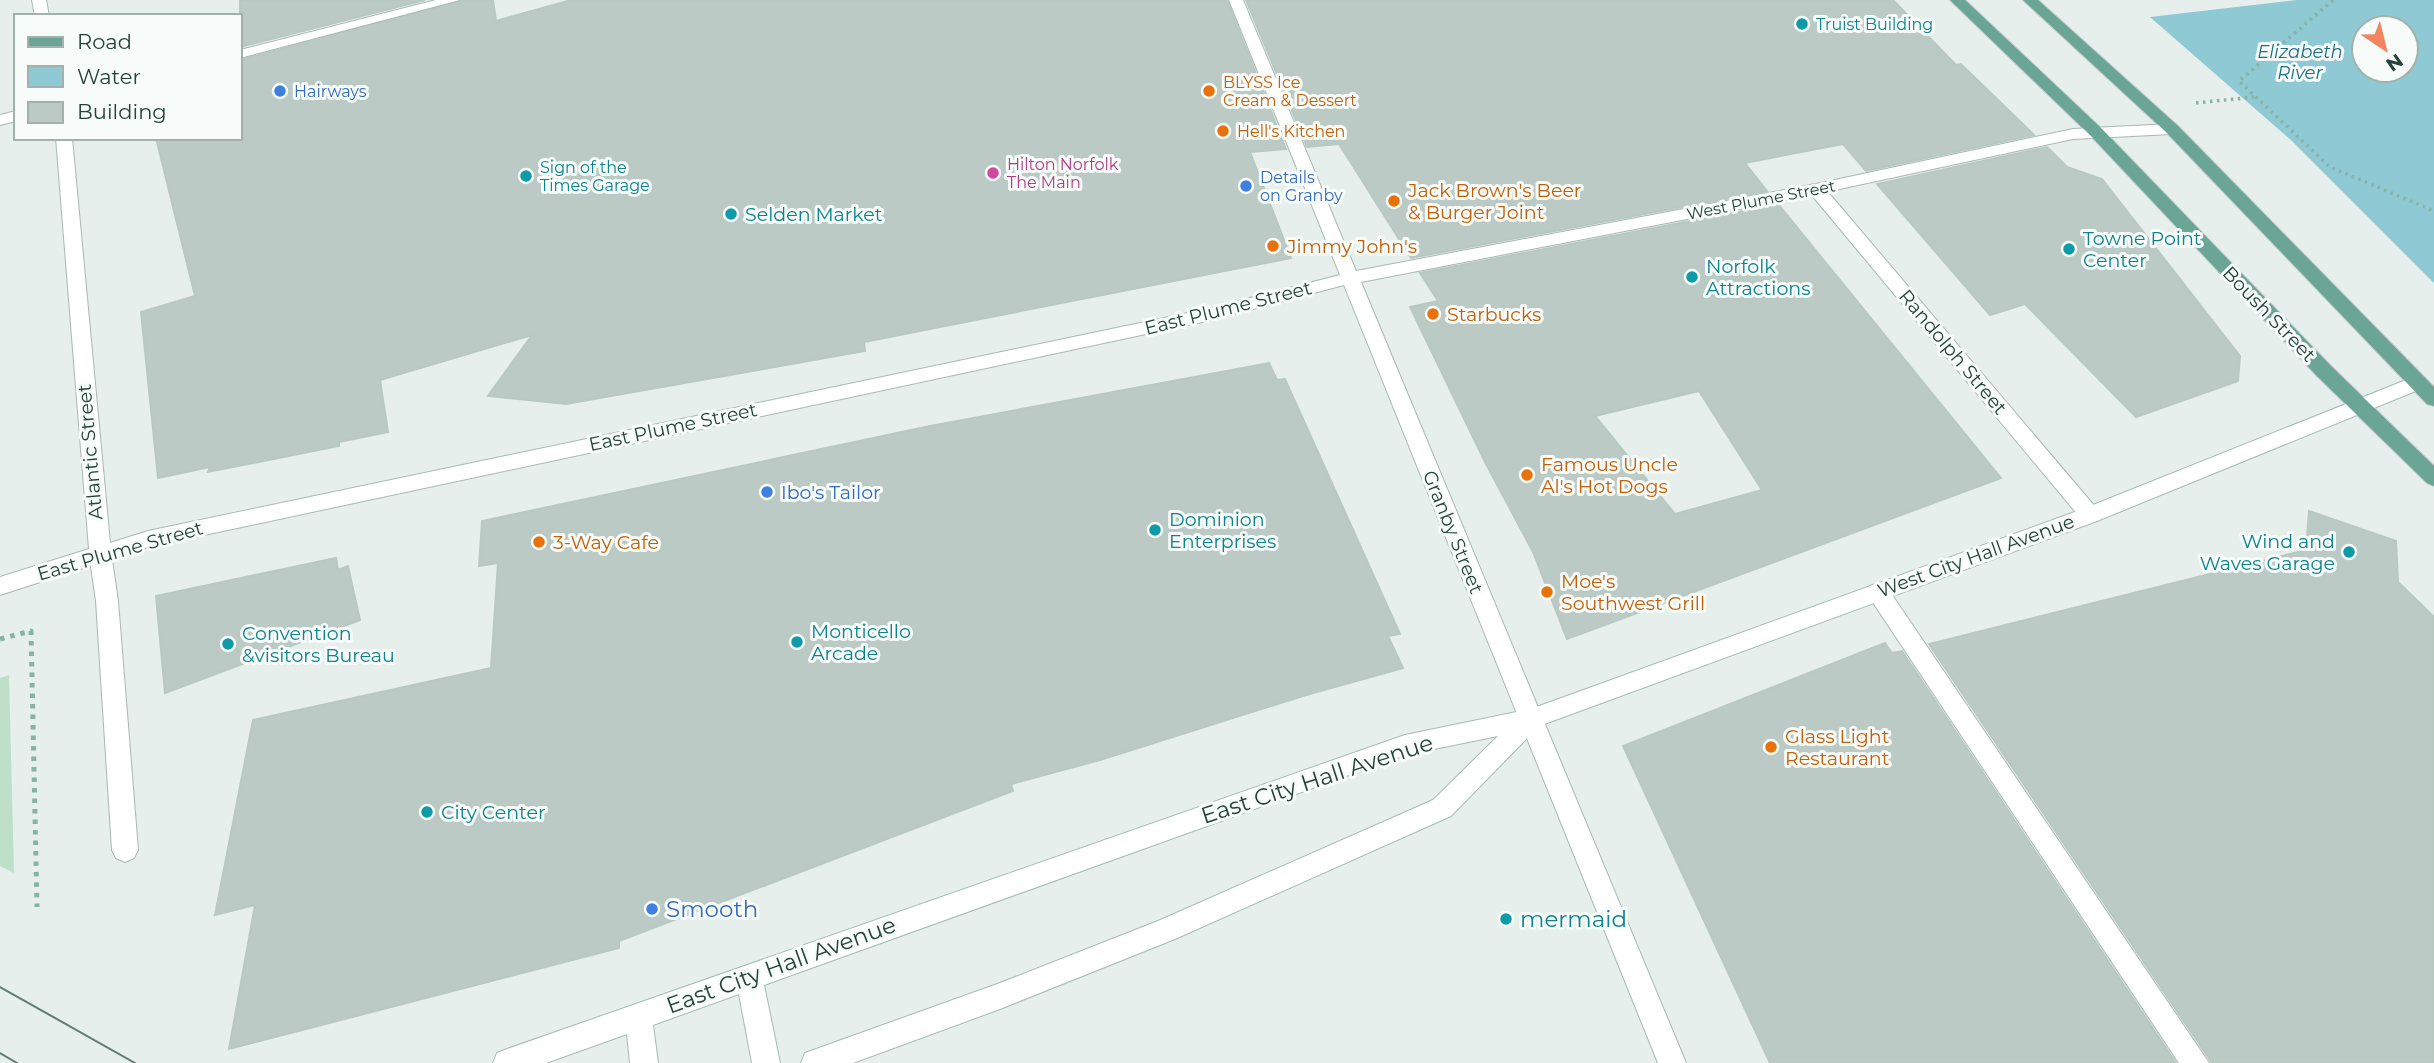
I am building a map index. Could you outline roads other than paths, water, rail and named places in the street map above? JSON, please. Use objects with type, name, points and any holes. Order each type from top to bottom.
[{"type":"main road","name":"Boush Street","points":[[1957,0],[2096,132],[2359,406],[2434,478]]},
{"type":"main road","points":[[2030,0],[2172,129],[2434,400]]},
{"type":"street","points":[[242,53],[453,0]]},
{"type":"street","name":"Granby Street","points":[[1236,0],[1672,1063]]},
{"type":"street","name":"West Plume Street","points":[[1350,278],[1816,189],[2096,132],[2172,129]]},
{"type":"street","name":"Atlantic Street","points":[[64,140],[100,553],[107,601],[125,850]]},
{"type":"street","name":"Randolph Street","points":[[1816,189],[2090,515]]},
{"type":"street","name":"East Plume Street","points":[[0,586],[148,539],[383,487],[1207,315],[1350,278]]},
{"type":"street","name":"West City Hall Avenue","points":[[1531,719],[2090,515],[2416,383]]},
{"type":"street","points":[[1878,592],[2196,1063]]},
{"type":"street","points":[[815,1063],[1000,996],[1166,930],[1442,807],[1531,719]]},
{"type":"street","name":"East City Hall Avenue","points":[[507,1063],[1405,745],[1531,719]]},
{"type":"street","points":[[749,977],[766,1063]]},
{"type":"street","points":[[638,1016],[644,1063]]},
{"type":"water","name":"Elizabeth River","points":[[2297,0],[2434,0],[2434,283],[2292,141],[2150,17]]},
{"type":"tram line","points":[[0,987],[135,1063]]},
{"type":"tram line","points":[[0,1053],[17,1063]]},
{"type":"place","name":"Truist Building","points":[[1802,24]]},
{"type":"place","name":"Hairways","points":[[280,91]]},
{"type":"place","name":"BLYSS Ice Cream & Dessert","points":[[1209,91]]},
{"type":"place","name":"Hell's Kitchen","points":[[1223,131]]},
{"type":"place","name":"Hilton Norfolk The Main","points":[[993,173]]},
{"type":"place","name":"Sign of the Times Garage","points":[[526,176]]},
{"type":"place","name":"Details on Granby","points":[[1246,186]]},
{"type":"place","name":"Jack Brown's Beer & Burger Joint","points":[[1394,201]]},
{"type":"place","name":"Selden Market","points":[[731,214]]},
{"type":"place","name":"Jimmy John's","points":[[1273,246]]},
{"type":"place","name":"Towne Point Center","points":[[2069,249]]},
{"type":"place","name":"Norfolk Attractions","points":[[1692,277]]},
{"type":"place","name":"Starbucks","points":[[1433,314]]},
{"type":"place","name":"Famous Uncle Al's Hot Dogs","points":[[1527,475]]},
{"type":"place","name":"Ibo's Tailor","points":[[767,492]]},
{"type":"place","name":"Dominion Enterprises","points":[[1155,530]]},
{"type":"place","name":"3-Way Cafe","points":[[539,542]]},
{"type":"place","name":"Wind and Waves Garage","points":[[2349,552]]},
{"type":"place","name":"Moe's Southwest Grill","points":[[1547,592]]},
{"type":"place","name":"Monticello Arcade","points":[[797,642]]},
{"type":"place","name":"Convention &visitors Bureau","points":[[228,644]]},
{"type":"place","name":"Glass Light Restaurant","points":[[1771,747]]},
{"type":"place","name":"City Center","points":[[427,812]]},
{"type":"place","name":"Smooth","points":[[652,909]]},
{"type":"place","name":"mermaid","points":[[1506,919]]}]
